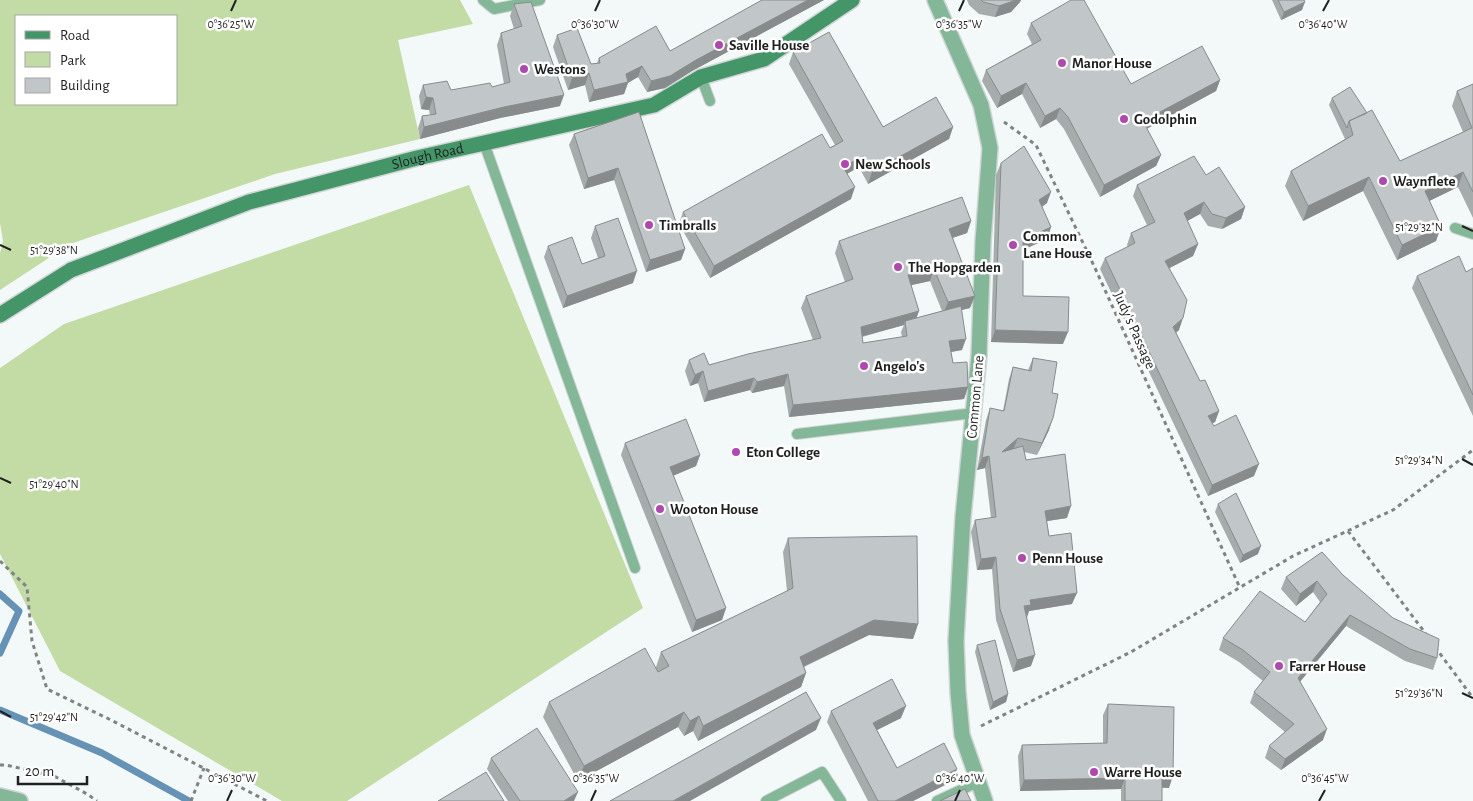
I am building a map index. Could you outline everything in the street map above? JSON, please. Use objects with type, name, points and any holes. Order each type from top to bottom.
[{"type":"main road","name":"Slough Road","points":[[0,315],[71,270],[250,202],[417,158],[654,105],[701,77],[764,60],[852,0]]},
{"type":"street","name":"Common Lane","points":[[935,0],[981,105],[990,148],[983,241],[979,355],[964,517],[956,641],[962,735],[985,801]]},
{"type":"street","points":[[0,796],[20,801]]},
{"type":"lane","points":[[484,0],[494,9],[540,0]]},
{"type":"lane","points":[[701,77],[710,101]]},
{"type":"lane","points":[[484,143],[634,568]]},
{"type":"lane","points":[[1454,228],[1473,234]]},
{"type":"lane","points":[[797,434],[974,413]]},
{"type":"lane","points":[[766,801],[822,772],[841,801]]},
{"type":"lane","points":[[937,801],[978,782]]},
{"type":"path","name":"Judy's Passage","points":[[981,105],[1036,145],[1095,268],[1240,588]]},
{"type":"path","points":[[962,735],[1131,652],[1293,556],[1393,510],[1473,450]]},
{"type":"path","points":[[1348,531],[1428,637]]},
{"type":"path","points":[[0,561],[27,587],[32,642],[47,689],[267,801]]},
{"type":"path","points":[[1433,644],[1473,698]]},
{"type":"path","points":[[0,765],[6,764],[54,776],[97,801]]},
{"type":"path","points":[[191,801],[204,768]]},
{"type":"green space","points":[[0,0],[460,0],[473,24],[398,40],[420,139],[275,174],[70,244],[0,290],[0,253],[3,241],[0,223]]},
{"type":"green space","points":[[469,185],[643,608],[347,801],[282,801],[60,671],[0,554],[0,368],[64,324]]},
{"type":"building","points":[[762,0],[808,0],[670,76],[651,81],[642,66],[626,74],[628,82],[594,90],[589,73],[572,78],[557,35],[577,28],[591,64],[600,63],[599,58],[656,26],[670,51]]},
{"type":"building","points":[[981,0],[1016,0],[999,6]]},
{"type":"building","points":[[1071,0],[1084,0],[1131,84],[1202,46],[1220,80],[1143,121],[1161,155],[1104,185],[1068,117],[1060,108],[1045,116],[1026,83],[1001,96],[986,70],[1041,40],[1031,23]]},
{"type":"building","points":[[1278,0],[1304,0],[1305,2],[1284,12]]},
{"type":"building","name":"Westons","points":[[531,2],[564,95],[504,107],[424,127],[422,116],[436,114],[433,98],[426,97],[423,85],[447,81],[451,90],[490,83],[492,87],[510,82],[501,33],[522,26],[514,4]]},
{"type":"building","name":"New Schools","points":[[829,32],[883,127],[936,97],[953,127],[872,172],[863,156],[843,167],[855,187],[714,266],[683,212],[822,134],[830,148],[843,141],[793,52]]},
{"type":"building","name":"Waynflete","points":[[1473,84],[1473,192],[1463,172],[1425,191],[1441,226],[1402,245],[1369,177],[1308,206],[1291,171],[1353,135],[1349,121],[1372,110],[1400,161],[1472,128],[1457,91]]},
{"type":"building","points":[[1350,87],[1367,113],[1349,121],[1347,128],[1332,98]]},
{"type":"building","name":"Timbralls","points":[[639,112],[685,249],[650,260],[618,168],[588,178],[574,134]]},
{"type":"building","name":"Common Lane House","points":[[1024,146],[1051,192],[1039,200],[1051,227],[1023,240],[1023,296],[1069,297],[1068,332],[995,330],[1001,163]]},
{"type":"building","points":[[1194,156],[1206,175],[1219,167],[1245,207],[1226,218],[1212,214],[1204,202],[1184,213],[1198,244],[1165,261],[1187,300],[1183,318],[1173,327],[1200,381],[1205,380],[1219,411],[1208,416],[1214,426],[1236,415],[1259,464],[1212,485],[1105,258],[1135,243],[1131,233],[1155,222],[1137,185]]},
{"type":"building","points":[[962,197],[971,221],[949,229],[975,296],[948,302],[934,269],[908,275],[919,311],[861,327],[863,343],[907,336],[905,321],[961,306],[966,339],[949,341],[953,363],[967,362],[968,387],[793,405],[788,374],[757,382],[754,378],[708,391],[703,371],[695,375],[689,360],[704,353],[709,365],[748,354],[821,338],[806,296],[853,279],[839,241]]},
{"type":"building","points":[[618,218],[637,271],[567,296],[548,246],[572,237],[582,264],[605,256],[595,226]]},
{"type":"building","points":[[1459,256],[1466,272],[1473,268],[1473,395],[1417,276]]},
{"type":"building","name":"Penn House","points":[[1033,358],[1057,362],[1052,393],[1058,394],[1053,418],[1042,443],[1018,438],[1002,452],[1023,446],[1026,460],[1065,454],[1071,506],[1045,511],[1049,536],[1071,533],[1077,593],[1030,600],[1031,605],[1024,606],[1035,655],[1017,660],[1000,609],[996,557],[981,559],[975,520],[996,517],[989,456],[982,458],[990,408],[1004,411],[1013,367],[1031,371]]},
{"type":"building","name":"Wooton House","points":[[686,419],[700,455],[670,467],[726,608],[696,620],[625,443]]},
{"type":"building","points":[[1236,493],[1261,546],[1243,555],[1218,504]]},
{"type":"building","points":[[917,536],[918,624],[874,620],[800,657],[806,673],[703,726],[699,716],[690,721],[684,712],[584,766],[549,702],[645,648],[658,672],[669,666],[661,652],[793,588],[788,538]]},
{"type":"building","name":"Farrer House","points":[[1322,552],[1343,575],[1393,618],[1439,639],[1437,658],[1410,649],[1350,615],[1298,678],[1327,729],[1285,759],[1269,746],[1294,724],[1254,692],[1270,672],[1243,650],[1223,638],[1260,591],[1305,622],[1327,594],[1317,581],[1300,594],[1286,577]]},
{"type":"building","points":[[995,640],[1008,694],[993,702],[977,645]]},
{"type":"building","points":[[892,679],[906,706],[873,723],[897,768],[944,743],[957,769],[895,801],[878,801],[831,711]]},
{"type":"building","points":[[806,692],[821,718],[673,801],[610,801]]},
{"type":"building","name":"Warre House","points":[[1108,704],[1174,707],[1173,776],[1162,776],[1162,801],[1125,801],[1125,778],[1024,780],[1022,745],[1107,743]]},
{"type":"building","points":[[537,728],[578,792],[564,801],[520,801],[491,758]]},
{"type":"building","points":[[486,772],[504,801],[438,801]]},
{"type":"building","points":[[965,789],[971,801],[940,801]]},
{"type":"waterway","points":[[0,594],[19,611],[0,653]]},
{"type":"waterway","points":[[0,710],[102,753],[189,801]]},
{"type":"place","name":"Saville House","points":[[719,45]]},
{"type":"place","name":"Manor House","points":[[1062,63]]},
{"type":"place","name":"Westons","points":[[524,69]]},
{"type":"place","name":"Godolphin","points":[[1124,119]]},
{"type":"place","name":"New Schools","points":[[845,164]]},
{"type":"place","name":"Waynflete","points":[[1383,181]]},
{"type":"place","name":"Timbralls","points":[[649,225]]},
{"type":"place","name":"Common Lane House","points":[[1013,245]]},
{"type":"place","name":"The Hopgarden","points":[[898,267]]},
{"type":"place","name":"Angelo's","points":[[864,366]]},
{"type":"place","name":"Eton College","points":[[736,452]]},
{"type":"place","name":"Wooton House","points":[[660,509]]},
{"type":"place","name":"Penn House","points":[[1022,558]]},
{"type":"place","name":"Farrer House","points":[[1279,666]]},
{"type":"place","name":"Warre House","points":[[1094,772]]}]
